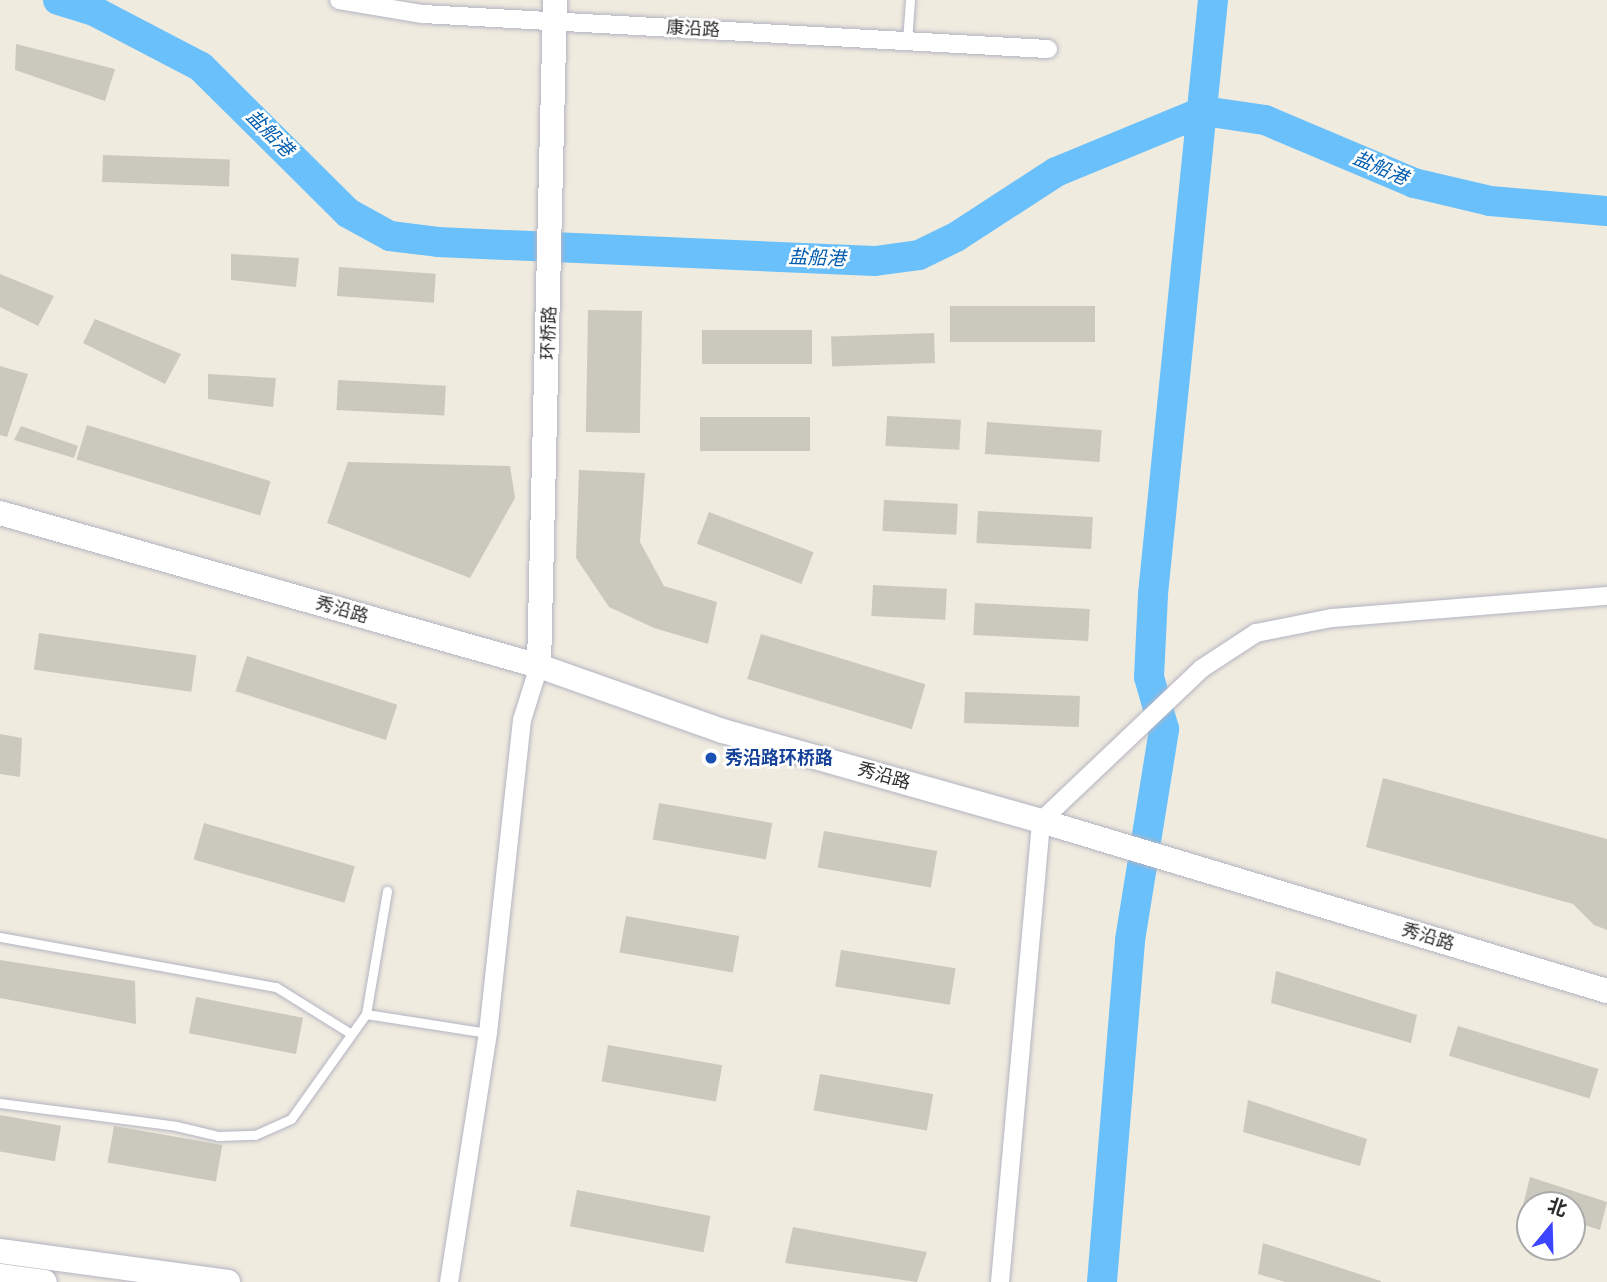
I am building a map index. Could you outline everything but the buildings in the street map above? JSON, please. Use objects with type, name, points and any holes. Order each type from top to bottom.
[{"type":"main road","name":"环桥路","points":[[539,666],[551,281],[555,10]]},
{"type":"main road","name":"秀沿路","points":[[0,513],[539,666],[723,731],[1041,821],[1607,991]]},
{"type":"main road","points":[[0,1251],[228,1282]]},
{"type":"main road","points":[[0,1276],[45,1282]]},
{"type":"street","name":"康沿路","points":[[340,0],[423,13],[555,10],[907,41],[1048,49]]},
{"type":"street","points":[[1000,1282],[1041,821],[1201,669],[1256,633],[1332,618],[1607,596]]},
{"type":"street","points":[[449,1282],[488,1033],[522,720],[539,666]]},
{"type":"lane","points":[[907,41],[910,0]]},
{"type":"lane","points":[[0,1103],[176,1126],[218,1136],[255,1135],[291,1119],[366,1014],[387,891]]},
{"type":"lane","points":[[0,937],[276,987],[350,1033]]},
{"type":"lane","points":[[366,1014],[488,1033]]},
{"type":"waterway","name":"盐船港","points":[[58,0],[94,11],[201,67],[348,213],[390,236],[438,242],[875,261],[919,255],[956,237],[1056,172],[1204,111],[1265,120],[1414,183],[1490,201],[1607,211]]},
{"type":"waterway","points":[[1102,1282],[1130,940],[1164,729],[1149,677],[1153,594],[1213,0]]},
{"type":"place","name":"秀沿路环桥路","points":[[711,758]]}]
